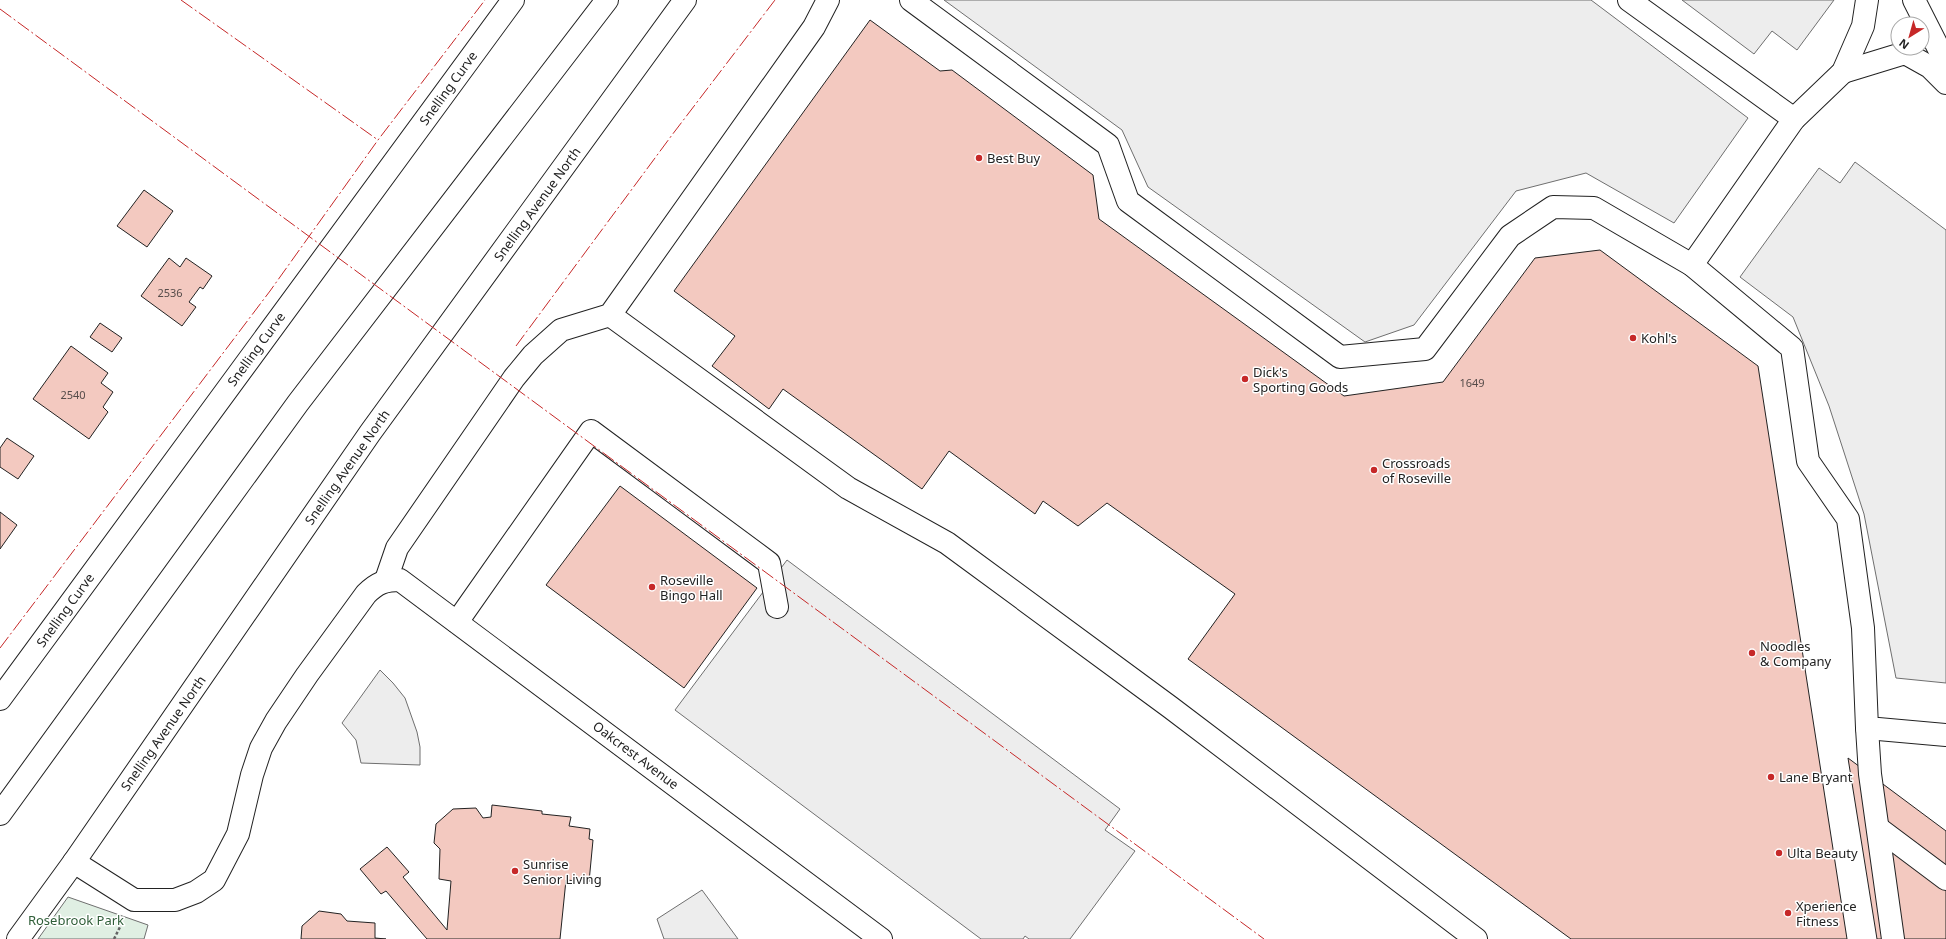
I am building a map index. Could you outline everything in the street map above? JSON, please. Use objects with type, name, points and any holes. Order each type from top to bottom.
[{"type":"main road","name":"Snelling Curve","points":[[0,699],[513,0]]},
{"type":"main road","points":[[0,814],[298,403],[607,0]]},
{"type":"main road","name":"Snelling Avenue North","points":[[18,939],[74,862],[370,433],[685,0]]},
{"type":"main road","points":[[74,862],[134,900],[175,900],[196,892],[214,880],[238,834],[252,775],[261,748],[276,721],[307,675],[366,594],[374,586],[386,580],[397,548],[514,378],[533,355],[561,330],[610,315],[814,27],[828,0]]},
{"type":"main road","points":[[911,0],[1108,145],[1128,201],[1340,357],[1425,349],[1510,236],[1553,207],[1594,208],[1692,265],[1792,348],[1808,461],[1848,519],[1864,628],[1870,774],[1893,939]]},
{"type":"main road","points":[[1629,0],[1794,119]]},
{"type":"main road","points":[[1692,265],[1794,119],[1843,72],[1863,26],[1867,0]]},
{"type":"main road","points":[[1914,0],[1946,62]]},
{"type":"main road","points":[[1843,72],[1904,53],[1930,67],[1946,83]]},
{"type":"main road","points":[[610,315],[848,488],[947,543],[1170,706],[1476,939]]},
{"type":"main road","points":[[457,622],[591,431],[769,563],[778,607]]},
{"type":"main road","name":"Oakcrest Avenue","points":[[386,580],[400,580],[881,939]]},
{"type":"main road","points":[[1867,728],[1946,735]]},
{"type":"main road","points":[[1878,828],[1946,879]]},
{"type":"green space","name":"Rosebrook Park","points":[[68,897],[148,925],[144,939],[38,939]]},
{"type":"shaded area","points":[[944,0],[1591,0],[1748,118],[1674,223],[1586,173],[1516,191],[1414,325],[1365,342],[1148,187],[1122,130]]},
{"type":"shaded area","points":[[1682,0],[1834,0],[1797,50],[1772,31],[1754,54]]},
{"type":"shaded area","points":[[1855,162],[1946,230],[1946,683],[1896,678],[1864,514],[1829,406],[1793,317],[1740,277],[1819,168],[1840,183]]},
{"type":"shaded area","points":[[787,560],[1120,809],[1105,830],[1135,851],[1070,939],[1029,939],[1025,936],[1023,939],[981,939],[675,710]]},
{"type":"shaded area","points":[[380,670],[405,698],[417,732],[420,747],[420,765],[361,763],[356,740],[342,723]]},
{"type":"shaded area","points":[[702,890],[738,939],[664,939],[657,919]]},
{"type":"building","name":"Crossroads of Roseville","points":[[870,20],[940,71],[952,70],[1093,175],[1099,219],[1344,396],[1443,382],[1535,258],[1600,250],[1758,366],[1847,939],[1571,939],[1188,659],[1235,594],[1107,503],[1078,526],[1043,501],[1035,514],[949,451],[922,489],[783,389],[769,409],[712,366],[735,336],[674,291]]},
{"type":"building","points":[[144,190],[173,211],[147,247],[117,226]]},
{"type":"building","points":[[169,258],[180,267],[186,258],[212,276],[203,289],[200,287],[189,302],[196,307],[182,326],[141,296]]},
{"type":"building","points":[[100,323],[122,338],[112,352],[90,337]]},
{"type":"building","points":[[71,346],[108,373],[101,383],[113,392],[103,407],[108,412],[89,439],[33,399]]},
{"type":"building","points":[[7,438],[34,456],[18,479],[0,467],[0,448]]},
{"type":"building","name":"Roseville Bingo Hall","points":[[620,486],[757,588],[684,688],[546,585]]},
{"type":"building","points":[[0,512],[17,525],[0,549]]},
{"type":"building","points":[[1848,758],[1946,831],[1946,939],[1877,939]]},
{"type":"building","name":"Sunrise Senior Living","points":[[492,805],[542,811],[542,814],[571,817],[569,826],[590,829],[589,839],[593,840],[589,882],[566,880],[560,939],[427,939],[386,891],[381,894],[360,869],[387,847],[409,872],[403,877],[447,930],[451,881],[439,879],[440,849],[434,843],[436,824],[453,809],[476,808],[483,818],[491,817]]},
{"type":"building","points":[[319,911],[341,914],[347,921],[375,923],[375,938],[386,939],[301,939],[302,926]]},
{"type":"power","points":[[181,0],[378,140]]},
{"type":"power","points":[[0,648],[270,291],[378,140],[485,0]]},
{"type":"power","points":[[516,346],[672,135],[775,0]]},
{"type":"power","points":[[0,9],[1264,939]]},
{"type":"place","name":"Best Buy","points":[[979,158]]},
{"type":"place","name":"Kohl's","points":[[1633,338]]},
{"type":"place","name":"Dick's Sporting Goods","points":[[1245,379]]},
{"type":"place","name":"Crossroads of Roseville","points":[[1374,470]]},
{"type":"place","name":"Roseville Bingo Hall","points":[[652,587]]},
{"type":"place","name":"Noodles & Company","points":[[1752,653]]},
{"type":"place","name":"Lane Bryant","points":[[1771,777]]},
{"type":"place","name":"Ulta Beauty","points":[[1779,853]]},
{"type":"place","name":"Sunrise Senior Living","points":[[515,871]]},
{"type":"place","name":"Xperience Fitness","points":[[1788,913]]}]
